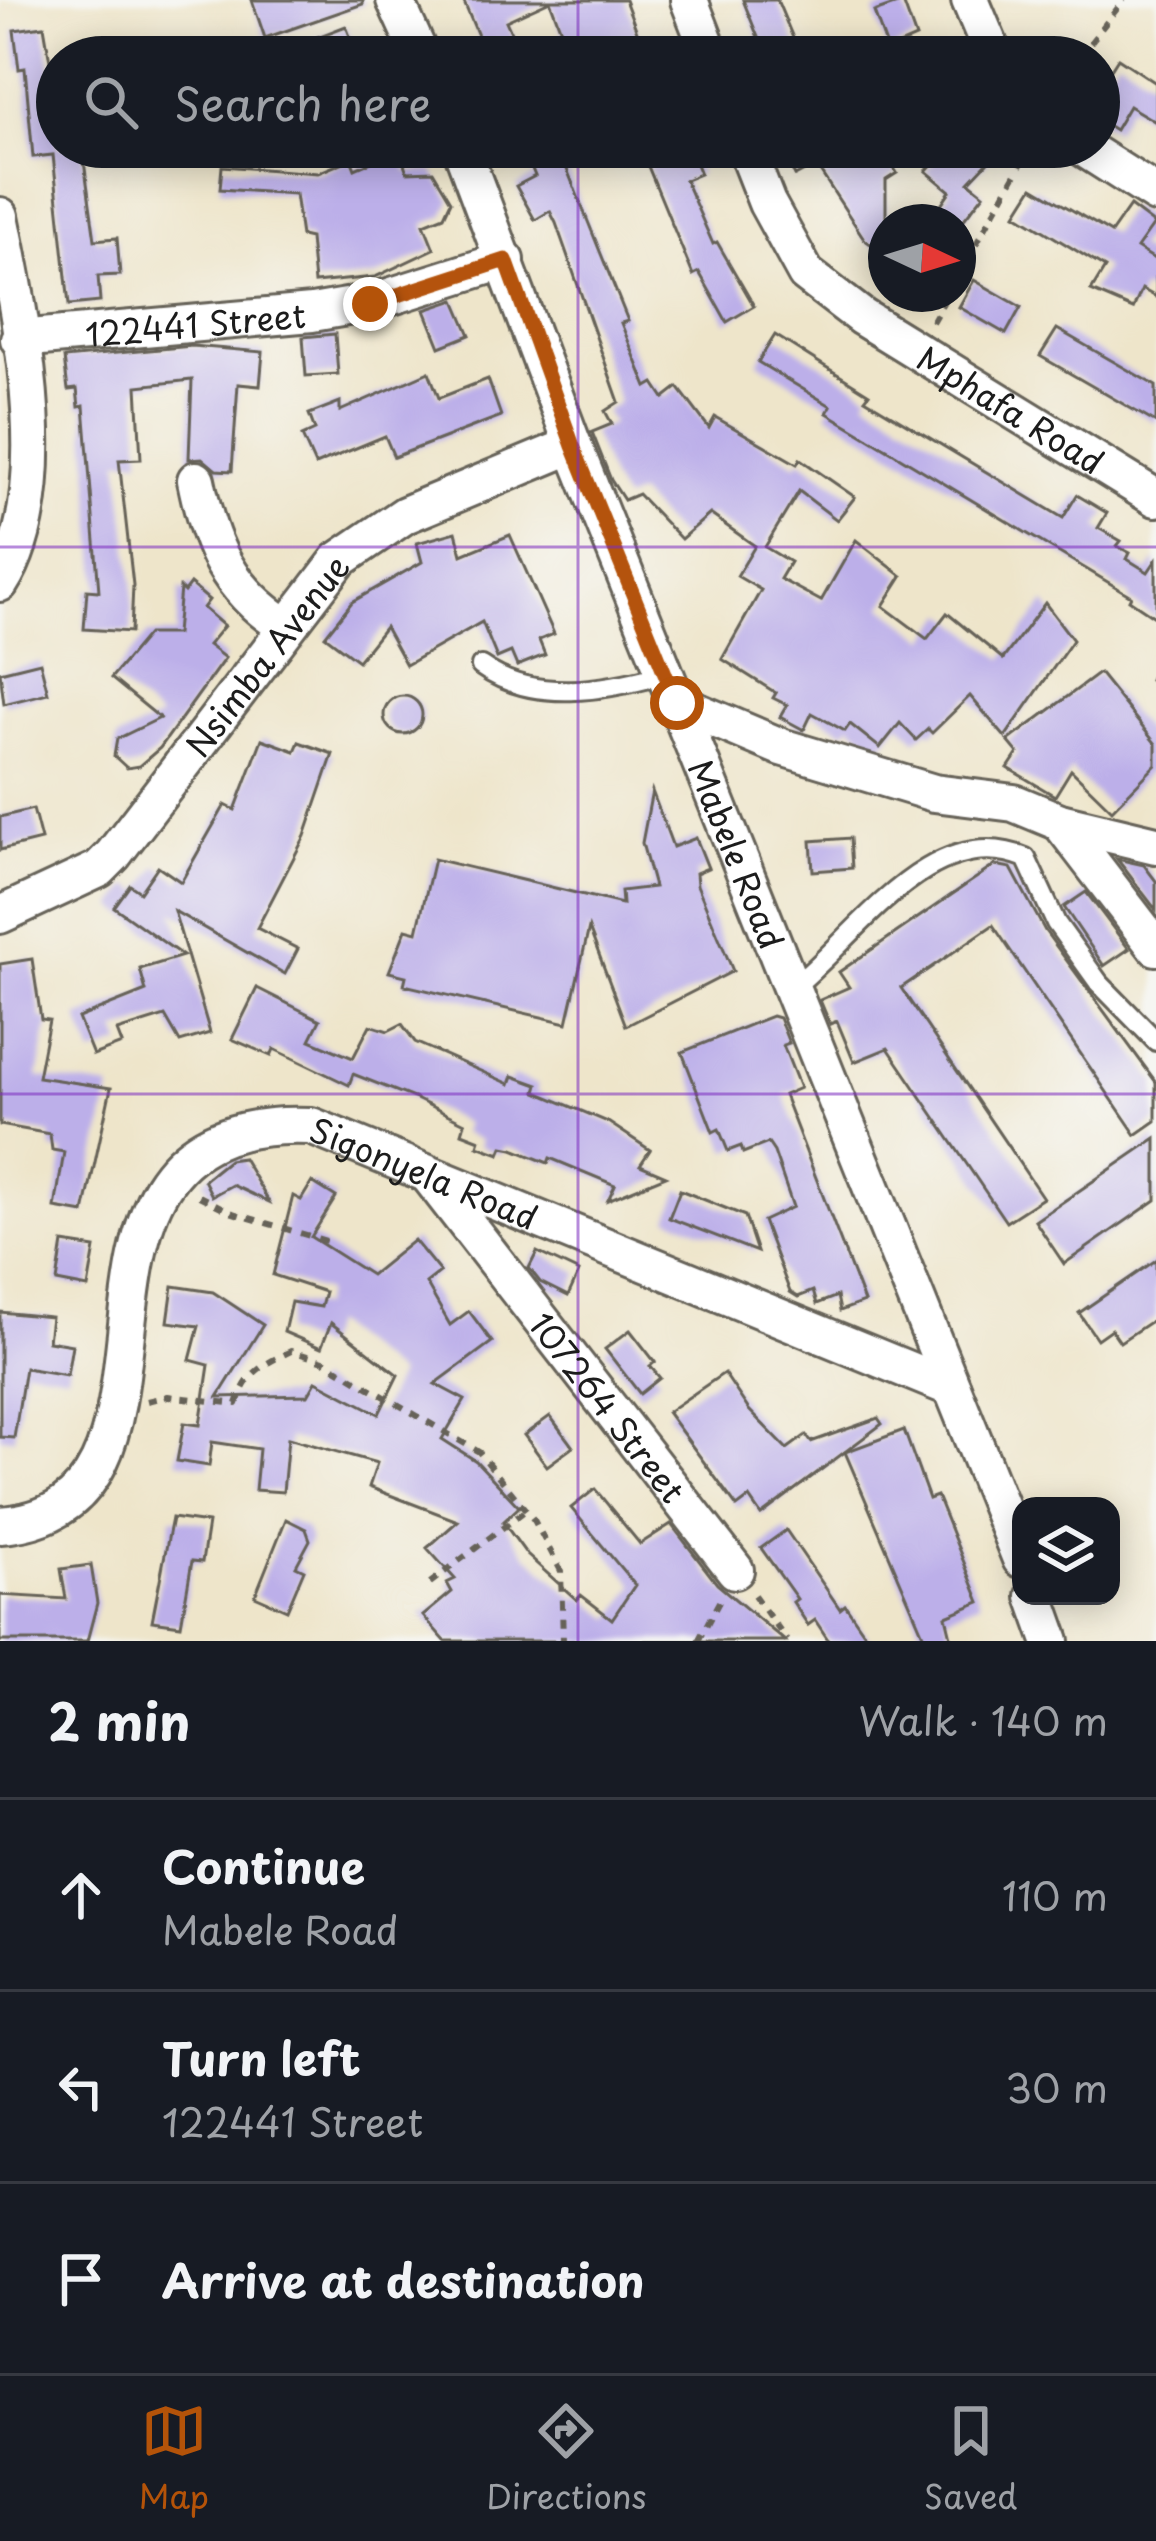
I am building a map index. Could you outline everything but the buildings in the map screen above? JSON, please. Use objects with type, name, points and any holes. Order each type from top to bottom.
[{"type":"street","points":[[395,0],[411,36]]},
{"type":"street","points":[[688,0],[703,36]]},
{"type":"street","points":[[970,0],[985,36]]},
{"type":"street","name":"Mabele Road","points":[[469,168],[573,446],[1012,1537]]},
{"type":"street","name":"Mphafa Road","points":[[753,168],[806,274],[862,317],[1156,498]]},
{"type":"street","points":[[1115,168],[1156,194]]},
{"type":"street","points":[[0,215],[14,363],[30,422],[29,496],[22,532],[0,583]]},
{"type":"street","name":"122441 Street","points":[[14,363],[370,304],[506,260]]},
{"type":"street","name":"Nsimba Avenue","points":[[0,915],[99,869],[113,856],[339,560],[374,532],[573,446]]},
{"type":"street","points":[[196,480],[207,533],[223,567],[255,607],[285,626]]},
{"type":"street","points":[[671,689],[781,747],[934,793],[1014,803],[1060,822],[1156,845]]},
{"type":"street","points":[[1060,822],[1156,947]]},
{"type":"street","name":"Sigonyela Road","points":[[0,1525],[36,1522],[93,1481],[114,1408],[141,1240],[161,1185],[208,1140],[273,1125],[311,1126],[952,1388]]},
{"type":"street","name":"107264 Street","points":[[428,1174],[735,1570]]},
{"type":"street","points":[[1038,1605],[1051,1641]]},
{"type":"lane","points":[[482,666],[505,683],[569,690],[671,689]]},
{"type":"lane","points":[[790,990],[834,955],[900,884],[965,852],[999,847],[1026,858],[1056,923],[1099,983],[1156,1041]]},
{"type":"path","points":[[1095,36],[1124,0]]},
{"type":"path","points":[[976,244],[1019,168]]},
{"type":"path","points":[[161,1185],[333,1243]]},
{"type":"path","points":[[114,1408],[167,1396],[237,1404],[246,1378],[291,1351],[324,1361],[479,1452],[526,1510],[561,1570],[563,1641]]},
{"type":"path","points":[[430,1583],[526,1510]]},
{"type":"path","points":[[698,1641],[735,1570],[788,1641]]},
{"type":"route","points":[[370,304],[506,260],[573,446],[677,703]]}]
